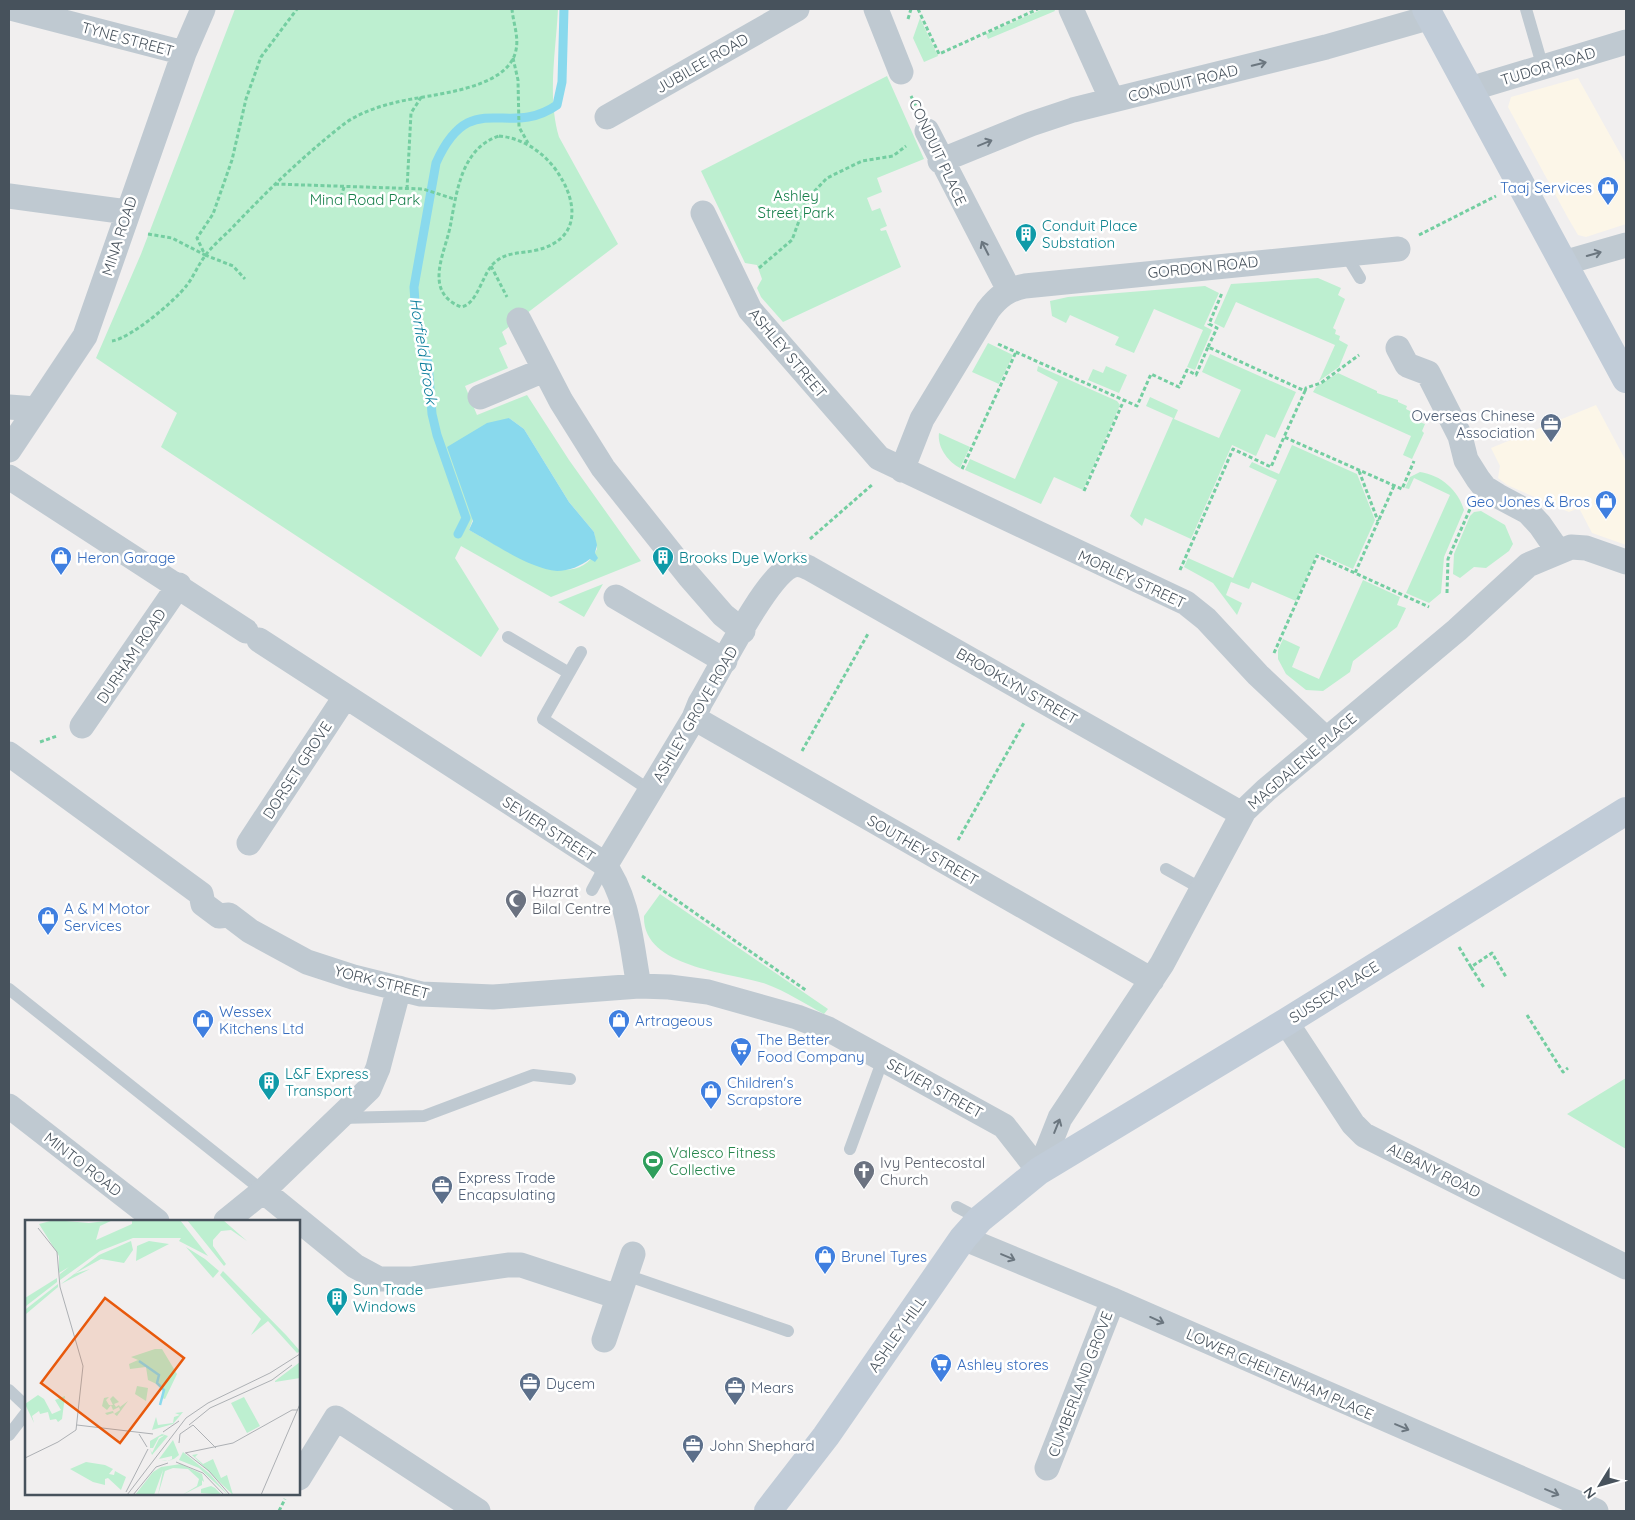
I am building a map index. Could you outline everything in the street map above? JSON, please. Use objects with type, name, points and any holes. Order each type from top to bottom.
[{"type":"main road","points":[[1428,13],[1626,379]]},
{"type":"main road","name":"SUSSEX PLACE","points":[[1039,1172],[1286,1022],[1626,810]]},
{"type":"main road","name":"ASHLEY HILL","points":[[768,1511],[826,1436],[967,1221],[1039,1172]]},
{"type":"street","name":"TYNE STREET","points":[[14,9],[184,53]]},
{"type":"street","name":"MINA ROAD","points":[[9,450],[85,336],[184,53],[203,9]]},
{"type":"street","name":"JUBILEE ROAD","points":[[607,117],[797,9]]},
{"type":"street","points":[[876,9],[902,72]]},
{"type":"street","points":[[1072,9],[1112,100]]},
{"type":"street","name":"CONDUIT ROAD","points":[[940,161],[1030,124],[1112,100],[1326,47],[1428,13]]},
{"type":"street","name":"TUDOR ROAD","points":[[1470,89],[1626,42]]},
{"type":"street","name":"CONDUIT PLACE","points":[[917,137],[940,161],[1009,290]]},
{"type":"street","points":[[9,196],[125,221]]},
{"type":"street","name":"ASHLEY STREET","points":[[703,213],[750,310],[872,451],[895,466]]},
{"type":"street","points":[[1563,263],[1626,245]]},
{"type":"street","name":"GORDON ROAD","points":[[1009,290],[1035,284],[1398,249]]},
{"type":"street","points":[[895,466],[988,310],[1000,296],[1009,290]]},
{"type":"street","points":[[519,320],[544,370],[581,434],[628,501],[704,594],[723,615],[742,631]]},
{"type":"street","points":[[1398,348],[1407,365],[1428,373],[1460,436],[1466,460],[1485,488],[1528,512],[1540,525],[1558,551]]},
{"type":"street","points":[[480,397],[544,370]]},
{"type":"street","points":[[9,407],[36,409]]},
{"type":"street","name":"MORLEY STREET","points":[[895,466],[1186,603],[1206,619],[1258,675],[1326,739]]},
{"type":"street","name":"SEVIER STREET","points":[[9,477],[179,585],[345,697],[598,859],[608,860],[621,895],[639,986],[708,992],[771,1008],[828,1029],[1004,1126],[1039,1172]]},
{"type":"street","name":"MAGDALENE PLACE","points":[[1039,1172],[1060,1118],[1152,980],[1242,814],[1266,790],[1457,630],[1528,565],[1571,547],[1586,548],[1626,562]]},
{"type":"street","name":"BROOKLYN STREET","points":[[790,566],[802,565],[809,568],[1242,814]]},
{"type":"street","name":"ASHLEY GROVE ROAD","points":[[608,860],[694,718],[700,703],[769,584],[790,566]]},
{"type":"street","name":"DURHAM ROAD","points":[[82,726],[179,585]]},
{"type":"street","points":[[616,597],[725,661]]},
{"type":"street","name":"DORSET GROVE","points":[[249,843],[345,697]]},
{"type":"street","name":"SOUTHEY STREET","points":[[694,718],[1152,980]]},
{"type":"street","name":"YORK STREET","points":[[9,754],[201,894],[212,892],[228,906],[229,915],[250,931],[307,962],[353,977],[445,996],[492,997],[639,986]]},
{"type":"street","points":[[227,1220],[263,1191],[369,1089],[388,1034],[399,988]]},
{"type":"street","name":"ALBANY ROAD","points":[[1286,1022],[1352,1124],[1364,1135],[1626,1268]]},
{"type":"street","name":"MINTO ROAD","points":[[13,1116],[156,1220]]},
{"type":"street","points":[[263,1191],[299,1220]]},
{"type":"street","points":[[300,1221],[355,1266],[379,1279],[398,1281],[508,1264],[626,1275],[604,1340]]},
{"type":"street","name":"LOWER CHELTENHAM PLACE","points":[[967,1221],[1113,1300],[1596,1511]]},
{"type":"street","name":"CUMBERLAND GROVE","points":[[1047,1468],[1113,1300]]},
{"type":"street","points":[[300,1476],[336,1418],[478,1511]]},
{"type":"lane","points":[[1526,9],[1543,68]]},
{"type":"lane","points":[[1346,255],[1360,278]]},
{"type":"lane","points":[[508,637],[569,672]]},
{"type":"lane","points":[[581,652],[543,719],[650,791]]},
{"type":"lane","points":[[592,890],[608,860]]},
{"type":"lane","points":[[1166,868],[1202,889]]},
{"type":"lane","points":[[9,989],[263,1191]]},
{"type":"lane","points":[[850,1149],[883,1059]]},
{"type":"lane","points":[[338,1118],[424,1116],[533,1075],[570,1079]]},
{"type":"lane","points":[[626,1275],[788,1331]]},
{"type":"lane","points":[[9,1390],[25,1405]]},
{"type":"lane","points":[[9,1435],[25,1414]]},
{"type":"path","points":[[205,255],[197,238],[213,214],[227,175],[246,99],[261,57],[297,9]]},
{"type":"path","points":[[512,9],[517,40],[513,58],[518,80],[519,127],[528,144]]},
{"type":"path","points":[[915,9],[939,54],[1038,9]]},
{"type":"path","points":[[85,336],[104,341],[124,337],[164,307],[186,286],[205,255],[275,184],[310,151],[342,125],[359,115],[422,96],[460,91],[481,84],[493,77],[513,58]]},
{"type":"path","name":"CONDUIT PLACE","points":[[902,72],[917,137]]},
{"type":"path","points":[[407,189],[411,113],[422,96]]},
{"type":"path","points":[[499,136],[509,137],[528,144],[550,163],[561,178],[572,203],[572,221],[564,235],[548,246],[509,254],[491,266],[470,302],[465,306],[452,303],[444,294],[438,276],[452,221],[458,182],[466,166],[485,142],[499,136]]},
{"type":"path","points":[[755,271],[792,240],[807,199],[827,178],[862,161],[890,157],[897,154],[917,137]]},
{"type":"path","points":[[1398,249],[1413,238],[1520,183]]},
{"type":"path","points":[[275,184],[423,190],[444,194],[454,199]]},
{"type":"path","points":[[341,197],[344,187]]},
{"type":"path","points":[[125,221],[172,238],[205,255],[233,266],[245,279]]},
{"type":"path","points":[[491,266],[519,320]]},
{"type":"path","points":[[994,342],[1137,406],[1152,374],[1179,387],[1187,370],[1196,375],[1217,328],[1209,324],[1224,289]]},
{"type":"path","points":[[1208,347],[1305,391]]},
{"type":"path","points":[[961,473],[1016,352]]},
{"type":"path","points":[[1180,570],[1234,449],[1271,467],[1306,388],[1321,382],[1359,355]]},
{"type":"path","points":[[1084,491],[1124,400]]},
{"type":"path","points":[[1284,437],[1402,489],[1414,461]]},
{"type":"path","points":[[790,566],[797,550],[895,466]]},
{"type":"path","points":[[1359,470],[1378,521]]},
{"type":"path","points":[[1355,574],[1394,486]]},
{"type":"path","points":[[1447,593],[1448,559],[1473,503]]},
{"type":"path","points":[[1273,656],[1317,556],[1429,607]]},
{"type":"path","points":[[789,773],[882,609]]},
{"type":"path","points":[[945,862],[1038,698]]},
{"type":"path","points":[[36,744],[82,726]]},
{"type":"path","points":[[608,860],[813,994]]},
{"type":"path","points":[[1445,922],[1484,990]]},
{"type":"path","points":[[1471,967],[1492,953],[1506,977]]},
{"type":"path","points":[[1527,1015],[1563,1072],[1568,1068]]},
{"type":"path","points":[[279,1511],[288,1495]]},
{"type":"shaded area","points":[[1578,78],[1626,164],[1626,224],[1586,237],[1578,235],[1508,107],[1511,97]]},
{"type":"shaded area","points":[[1596,405],[1626,461],[1626,545],[1592,533],[1579,508],[1569,512],[1507,485],[1498,478],[1500,466],[1491,448]]},
{"type":"green space","name":"Mina Road Park","points":[[235,9],[558,9],[553,90],[555,122],[559,137],[618,244],[502,332],[507,344],[499,348],[508,368],[465,386],[477,415],[527,395],[569,460],[641,561],[551,597],[461,546],[455,558],[499,629],[481,657],[161,447],[177,413],[96,358],[141,254]],"holes":[[[509,418],[524,429],[569,502],[594,532],[597,549],[586,563],[572,569],[554,569],[536,564],[516,556],[469,530]]]},
{"type":"green space","points":[[1043,9],[1054,9],[1055,11],[988,39],[986,34]]},
{"type":"green space","points":[[920,18],[938,56],[924,62],[913,38]]},
{"type":"green space","name":"Ashley Street Park","points":[[887,76],[924,159],[877,178],[882,192],[867,198],[872,211],[880,208],[887,226],[880,229],[881,231],[886,230],[901,267],[783,322],[761,297],[757,288],[762,279],[757,265],[745,263],[701,171]]},
{"type":"green space","points":[[1318,278],[1341,288],[1338,295],[1345,299],[1333,328],[1336,330],[1335,334],[1340,336],[1339,340],[1348,345],[1339,367],[1319,381],[1335,345],[1236,302],[1224,328],[1214,323],[1231,284]]},
{"type":"green space","points":[[1205,286],[1219,293],[1204,326],[1212,330],[1195,370],[1187,367],[1203,330],[1154,309],[1134,353],[1115,345],[1119,337],[1070,315],[1066,323],[1052,316],[1050,301],[1068,297]]},
{"type":"green space","points":[[988,343],[1013,355],[999,384],[972,372]]},
{"type":"green space","points":[[1210,354],[1296,392],[1275,438],[1266,434],[1256,456],[1232,445],[1191,539],[1145,518],[1142,526],[1130,516],[1173,418],[1146,406],[1150,397],[1178,410],[1174,419],[1219,438],[1241,390],[1202,372]]},
{"type":"green space","points":[[1038,366],[1117,401],[1120,405],[1083,490],[1054,477],[1041,504],[965,470],[970,459],[1015,479],[1058,382],[1037,371]]},
{"type":"green space","points":[[1106,366],[1127,375],[1119,393],[1088,380],[1093,369],[1103,373]]},
{"type":"green space","points":[[1338,373],[1377,391],[1377,393],[1398,400],[1398,402],[1407,406],[1406,409],[1416,414],[1414,420],[1425,424],[1422,431],[1424,433],[1412,459],[1403,455],[1411,436],[1313,392],[1316,387]]},
{"type":"green space","points":[[939,433],[970,447],[960,468],[944,454],[940,444]]},
{"type":"green space","points":[[1292,445],[1357,474],[1375,520],[1353,569],[1317,553],[1296,601],[1252,582],[1249,589],[1231,582],[1226,595],[1242,603],[1237,615],[1213,583],[1184,567],[1188,558],[1233,578],[1277,480],[1249,467],[1252,462],[1279,474]]},
{"type":"green space","points":[[1420,472],[1435,476],[1448,485],[1458,496],[1464,510],[1444,557],[1441,593],[1429,603],[1406,593],[1450,495],[1414,478],[1409,489],[1405,488],[1410,477]]},
{"type":"green space","points":[[1481,511],[1505,525],[1513,544],[1509,551],[1486,568],[1474,567],[1460,578],[1453,574],[1454,554],[1470,516],[1474,512]]},
{"type":"green space","points":[[1363,580],[1400,597],[1397,605],[1406,608],[1397,627],[1353,661],[1350,672],[1323,691],[1306,690],[1286,674],[1278,659],[1278,650],[1283,639],[1300,647],[1292,667],[1319,679]]},
{"type":"green space","points":[[603,584],[584,617],[558,602]]},
{"type":"green space","points":[[660,894],[828,1009],[824,1014],[766,984],[691,965],[672,957],[657,947],[647,933],[644,916]]},
{"type":"green space","points":[[1626,1078],[1626,1149],[1567,1114]]},
{"type":"water","points":[[509,418],[524,429],[569,502],[594,532],[597,545],[595,553],[598,558],[595,562],[590,559],[575,568],[561,571],[546,569],[524,561],[469,530],[473,521],[447,447],[487,423]]},
{"type":"waterway","name":"Horfield Brook","points":[[458,534],[466,518],[437,435],[432,414],[428,363],[416,318],[414,287],[436,163],[449,140],[463,126],[476,120],[522,118],[539,114],[557,105],[562,82],[564,9]]},
{"type":"place","name":"Taaj Services","points":[[1608,206]]},
{"type":"place","name":"Conduit Place Substation","points":[[1026,253]]},
{"type":"place","name":"Overseas Chinese Association","points":[[1551,443]]},
{"type":"place","name":"Geo Jones & Bros","points":[[1606,520]]},
{"type":"place","name":"Heron Garage","points":[[61,576]]},
{"type":"place","name":"Brooks Dye Works","points":[[663,576]]},
{"type":"place","name":"Hazrat Bilal Centre","points":[[516,919]]},
{"type":"place","name":"A & M Motor Services","points":[[48,936]]},
{"type":"place","name":"Wessex Kitchens Ltd","points":[[203,1039]]},
{"type":"place","name":"Artrageous","points":[[619,1039]]},
{"type":"place","name":"The Better Food Company","points":[[741,1067]]},
{"type":"place","name":"L&F Express Transport","points":[[269,1101]]},
{"type":"place","name":"Children's Scrapstore","points":[[711,1110]]},
{"type":"place","name":"Valesco Fitness Collective","points":[[653,1180]]},
{"type":"place","name":"Ivy Pentecostal Church","points":[[864,1190]]},
{"type":"place","name":"Express Trade Encapsulating","points":[[442,1205]]},
{"type":"place","name":"Brunel Tyres","points":[[825,1275]]},
{"type":"place","name":"Sun Trade Windows","points":[[337,1317]]},
{"type":"place","name":"Ashley stores","points":[[941,1383]]},
{"type":"place","name":"Dycem","points":[[530,1402]]},
{"type":"place","name":"Mears","points":[[735,1406]]},
{"type":"place","name":"John Shephard","points":[[693,1464]]}]
